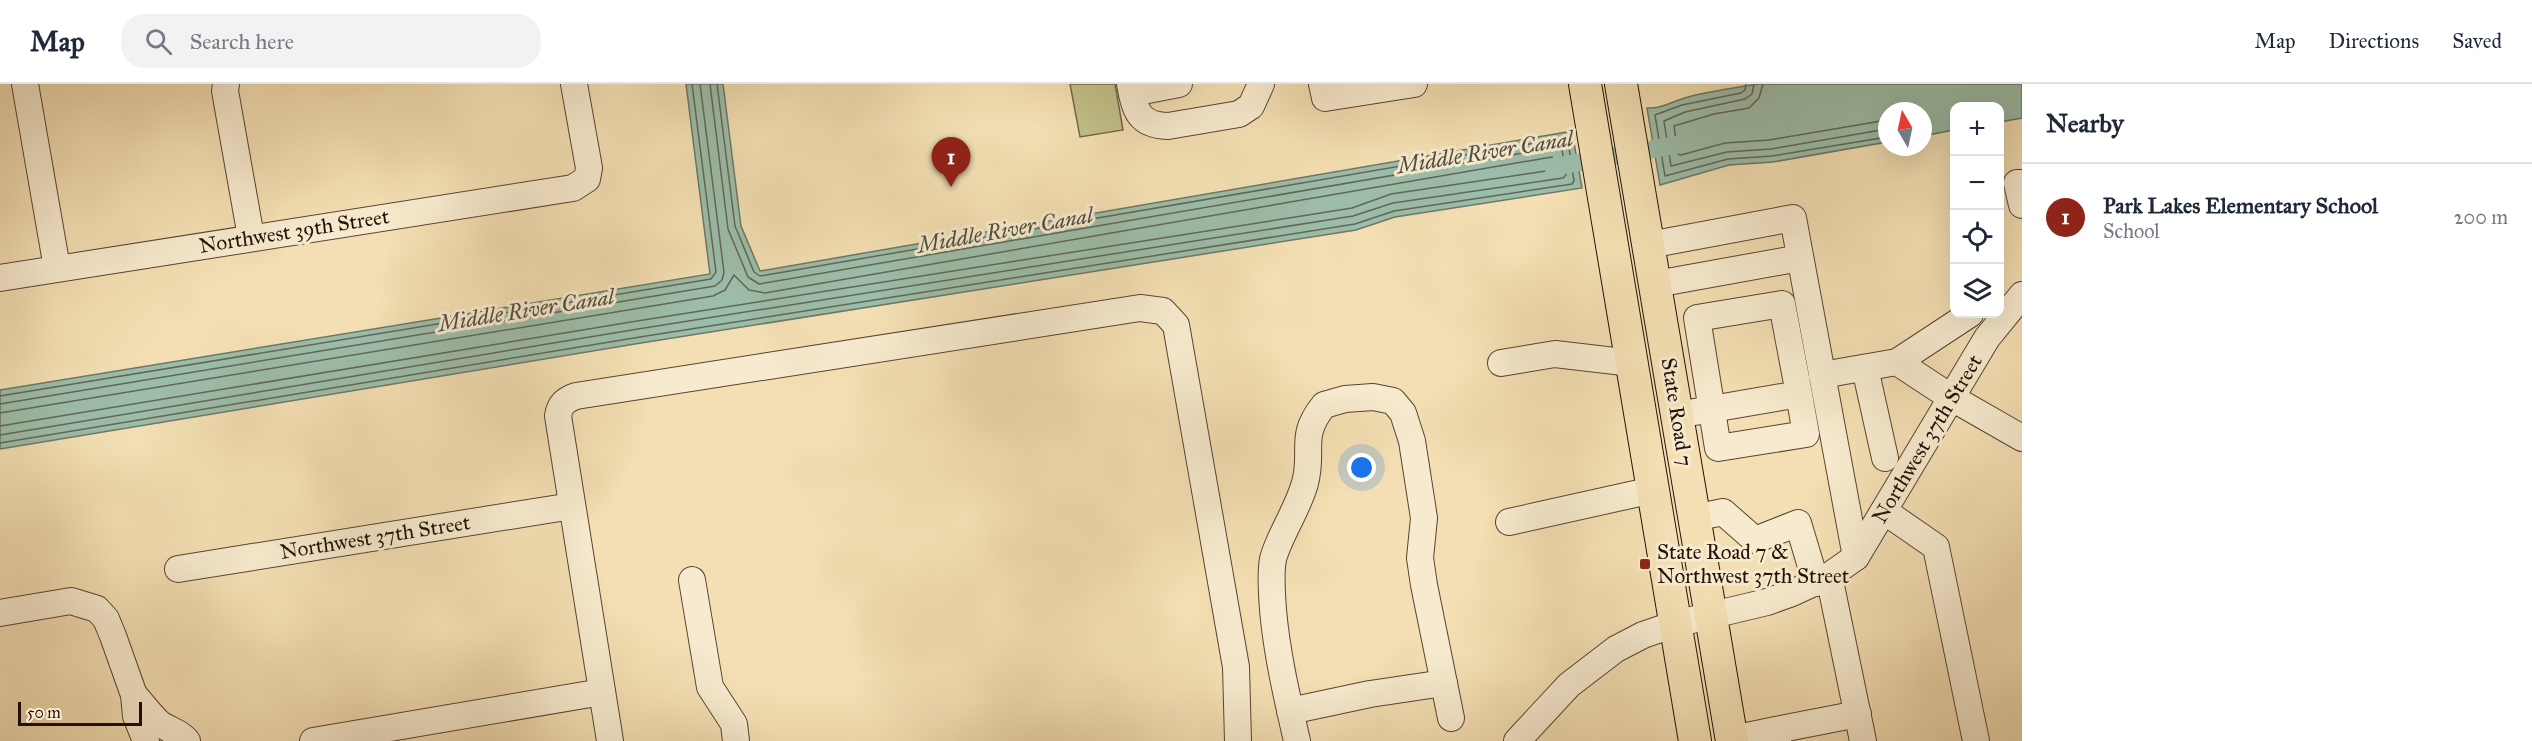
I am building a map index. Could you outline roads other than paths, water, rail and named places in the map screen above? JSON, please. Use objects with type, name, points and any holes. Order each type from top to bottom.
[{"type":"main road","name":"State Road 7","points":[[1585,84],[1695,741]]},
{"type":"main road","name":"State Road 7","points":[[1621,84],[1732,740]]},
{"type":"street","points":[[25,84],[57,268]]},
{"type":"street","points":[[226,84],[225,91],[251,237]]},
{"type":"street","name":"Northwest 39th Street","points":[[0,278],[573,188],[587,179],[590,168],[574,84]]},
{"type":"street","points":[[1172,85],[1131,88],[1137,112],[1144,120],[1156,126],[1168,126],[1239,114],[1251,106],[1261,84]]},
{"type":"street","points":[[1322,84],[1325,98],[1414,84]]},
{"type":"street","points":[[2022,183],[2018,183],[2022,204]]},
{"type":"street","points":[[1649,245],[1793,218],[1856,557]]},
{"type":"street","points":[[1656,284],[1800,258]]},
{"type":"street","name":"Northwest 37th Street","points":[[1517,741],[1569,685],[1592,666],[1642,635],[1675,624],[1767,602],[1823,580],[1856,557],[1988,338],[2022,295]]},
{"type":"street","points":[[1782,303],[1799,394],[1806,434],[1718,448],[1697,318],[1782,303]]},
{"type":"street","points":[[610,741],[558,416],[559,407],[565,400],[576,396],[1140,308],[1163,311],[1176,325],[1234,656],[1238,741]]},
{"type":"street","points":[[1822,375],[1897,362],[1964,318]]},
{"type":"street","points":[[1501,363],[1555,354],[1632,363]]},
{"type":"street","points":[[1897,362],[1952,398],[2022,438]]},
{"type":"street","points":[[1865,368],[1885,458]]},
{"type":"street","points":[[1677,415],[1799,394]]},
{"type":"street","points":[[1297,741],[1277,653],[1271,584],[1274,558],[1306,482],[1308,466],[1306,444],[1310,426],[1324,405],[1345,399],[1373,397],[1393,401],[1403,412],[1412,441],[1425,518],[1420,558],[1451,718]]},
{"type":"street","points":[[1509,522],[1653,490]]},
{"type":"street","name":"Northwest 37th Street","points":[[178,569],[572,506]]},
{"type":"street","points":[[1884,511],[1936,547],[1976,741]]},
{"type":"street","points":[[1694,518],[1723,512],[1755,540],[1798,523],[1823,580],[1863,741]]},
{"type":"street","points":[[692,580],[710,687],[734,724],[736,741]]},
{"type":"street","points":[[0,613],[71,601],[97,609],[106,619],[134,695],[153,736],[176,731],[187,741]]},
{"type":"street","points":[[1290,711],[1370,694],[1444,683]]},
{"type":"street","points":[[313,741],[602,692]]},
{"type":"street","points":[[1732,740],[1824,731],[1858,714]]},
{"type":"water","points":[[686,84],[723,84],[741,226],[760,271],[1572,131],[1582,188],[1395,217],[1356,230],[641,343],[0,449],[0,390],[710,274]]},
{"type":"water","points":[[1758,84],[2022,84],[2022,118],[2004,121],[2004,102],[1950,102],[1950,131],[1932,134],[1932,102],[1878,102],[1878,144],[1773,162],[1729,165],[1660,185],[1647,108],[1663,106],[1705,93]]},
{"type":"waterway","name":"Middle River Canal","points":[[1553,167],[1676,145]]},
{"type":"place","name":"Park Lakes Elementary School","points":[[951,187]]},
{"type":"place","name":"State Road 7 & Northwest 37th Street","points":[[1645,564]]}]
